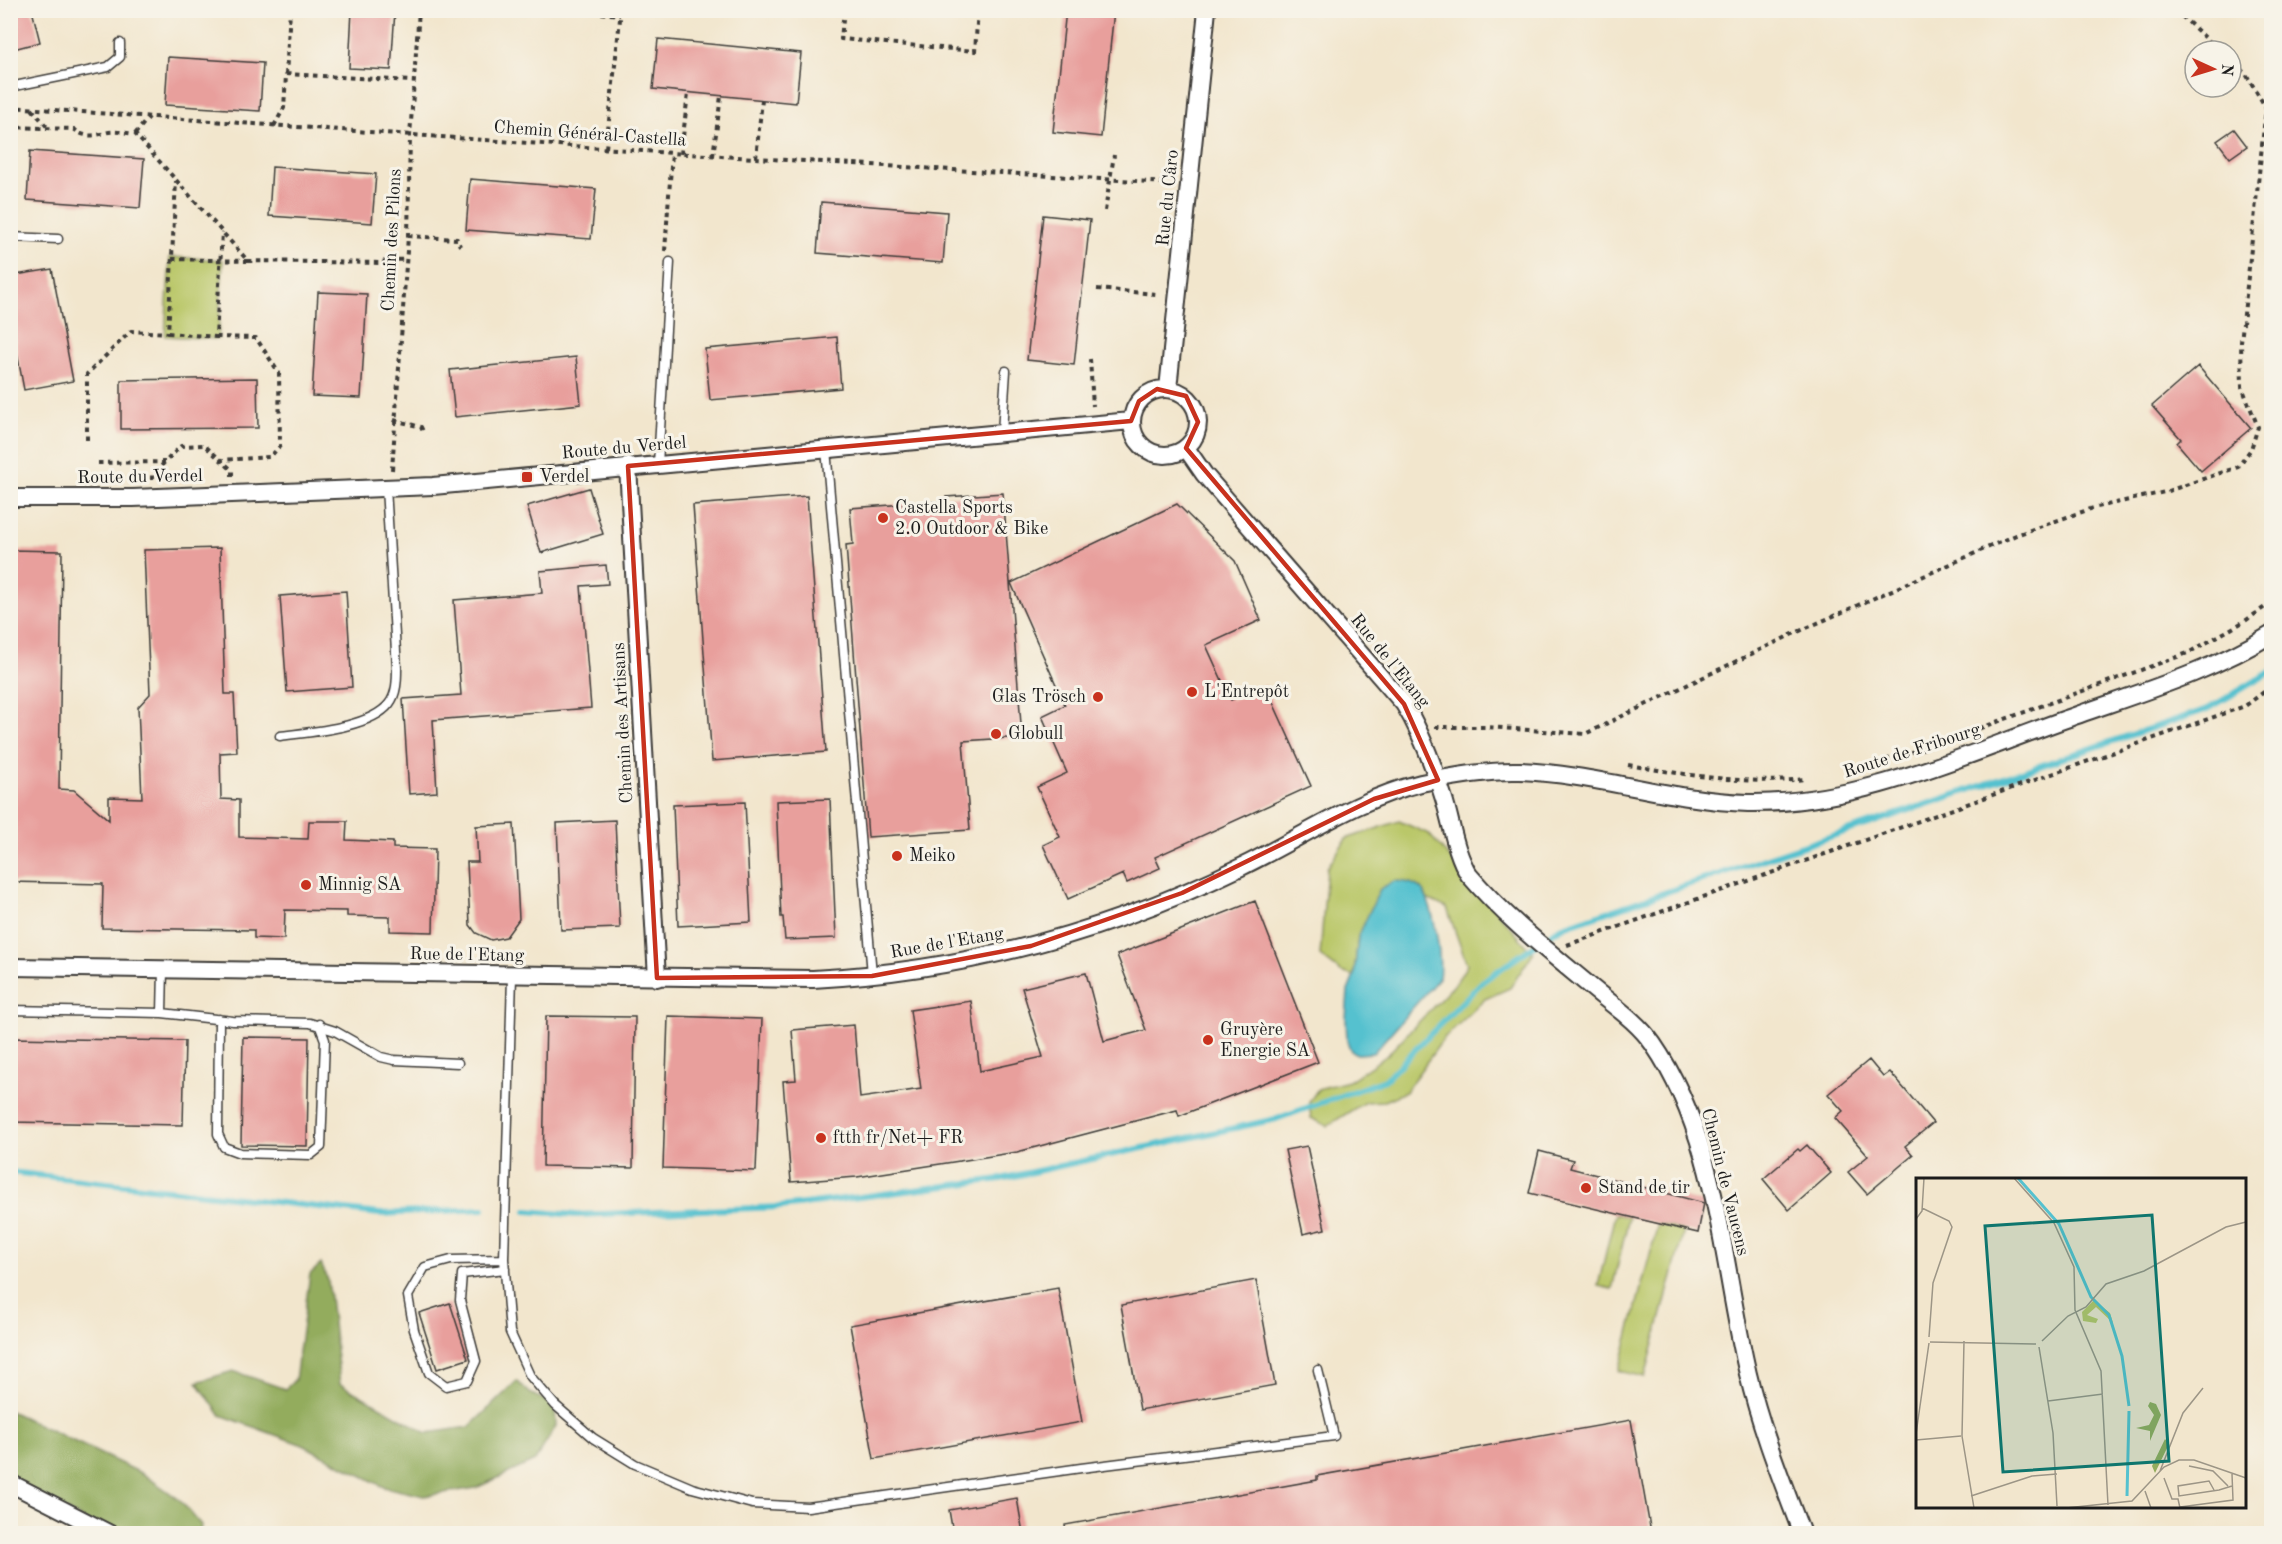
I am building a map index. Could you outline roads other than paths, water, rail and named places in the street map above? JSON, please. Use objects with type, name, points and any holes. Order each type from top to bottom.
[{"type":"street","name":"Rue du Câro","points":[[1168,389],[1207,10]]},
{"type":"street","points":[[1157,389],[1168,389],[1186,396],[1197,412],[1197,432],[1186,448],[1177,454],[1155,454],[1137,442],[1131,421],[1139,401],[1157,389]]},
{"type":"street","name":"Route du Verdel","points":[[10,498],[133,498],[386,488],[826,449],[1097,422],[1131,421]]},
{"type":"street","name":"Rue de l'Etang","points":[[10,967],[657,978],[813,979],[872,976],[978,959],[1031,946],[1128,915],[1243,867],[1318,825],[1374,799],[1438,780],[1418,727],[1391,689],[1204,474],[1186,448]]},
{"type":"street","name":"Chemin des Artisans","points":[[628,466],[657,978]]},
{"type":"street","name":"Route de Fribourg","points":[[1438,780],[1518,771],[1567,776],[1718,801],[1774,802],[1824,797],[1908,775],[2187,675],[2271,634]]},
{"type":"street","name":"Chemin de Vaucens","points":[[1438,780],[1463,865],[1489,898],[1528,934],[1626,1016],[1651,1041],[1673,1075],[1691,1116],[1719,1222],[1731,1297],[1764,1435],[1802,1533]]},
{"type":"street","points":[[10,1483],[110,1533]]},
{"type":"lane","points":[[10,87],[108,67],[120,57],[120,43]]},
{"type":"lane","points":[[10,237],[58,239]]},
{"type":"lane","points":[[658,464],[667,261]]},
{"type":"lane","points":[[1002,432],[1006,371]]},
{"type":"lane","points":[[826,449],[872,976]]},
{"type":"lane","points":[[280,736],[315,732],[364,720],[389,704],[394,694],[397,668],[386,488]]},
{"type":"lane","points":[[162,1013],[163,969]]},
{"type":"lane","points":[[512,976],[504,1259],[510,1332],[530,1376],[555,1405],[593,1438],[636,1464],[692,1488],[752,1504],[808,1507],[1081,1468],[1334,1436],[1318,1370]]},
{"type":"lane","points":[[10,1010],[162,1013],[219,1019],[319,1024],[381,1057],[394,1060],[458,1063]]},
{"type":"lane","points":[[219,1019],[218,1134],[224,1147],[240,1153],[310,1155],[321,1147],[325,1040],[319,1024]]},
{"type":"lane","points":[[504,1259],[451,1260],[425,1267],[408,1296],[414,1330],[429,1373],[446,1386],[467,1381],[476,1361],[460,1300],[462,1274],[505,1269]]},
{"type":"water","points":[[1394,881],[1415,885],[1426,896],[1436,932],[1439,978],[1373,1053],[1357,1054],[1351,1051],[1347,1041],[1346,1019],[1348,991],[1354,976],[1358,937],[1380,889]]},
{"type":"waterway","points":[[527,1211],[576,1215],[781,1207],[1000,1179],[1276,1119],[1385,1080],[1483,981],[1560,928],[2208,709],[2272,671]]},
{"type":"waterway","points":[[10,1172],[380,1214],[483,1209]]},
{"type":"place","name":"Verdel","points":[[527,477]]},
{"type":"place","name":"Castella Sports 2.0 Outdoor & Bike","points":[[883,518]]},
{"type":"place","name":"L'Entrepôt","points":[[1192,692]]},
{"type":"place","name":"Glas Trösch","points":[[1098,697]]},
{"type":"place","name":"Globull","points":[[996,734]]},
{"type":"place","name":"Meiko","points":[[897,856]]},
{"type":"place","name":"Minnig SA","points":[[306,885]]},
{"type":"place","name":"Gruyère Energie SA","points":[[1208,1040]]},
{"type":"place","name":"ftth fr/Net+ FR","points":[[821,1138]]},
{"type":"place","name":"Stand de tir","points":[[1586,1188]]}]
